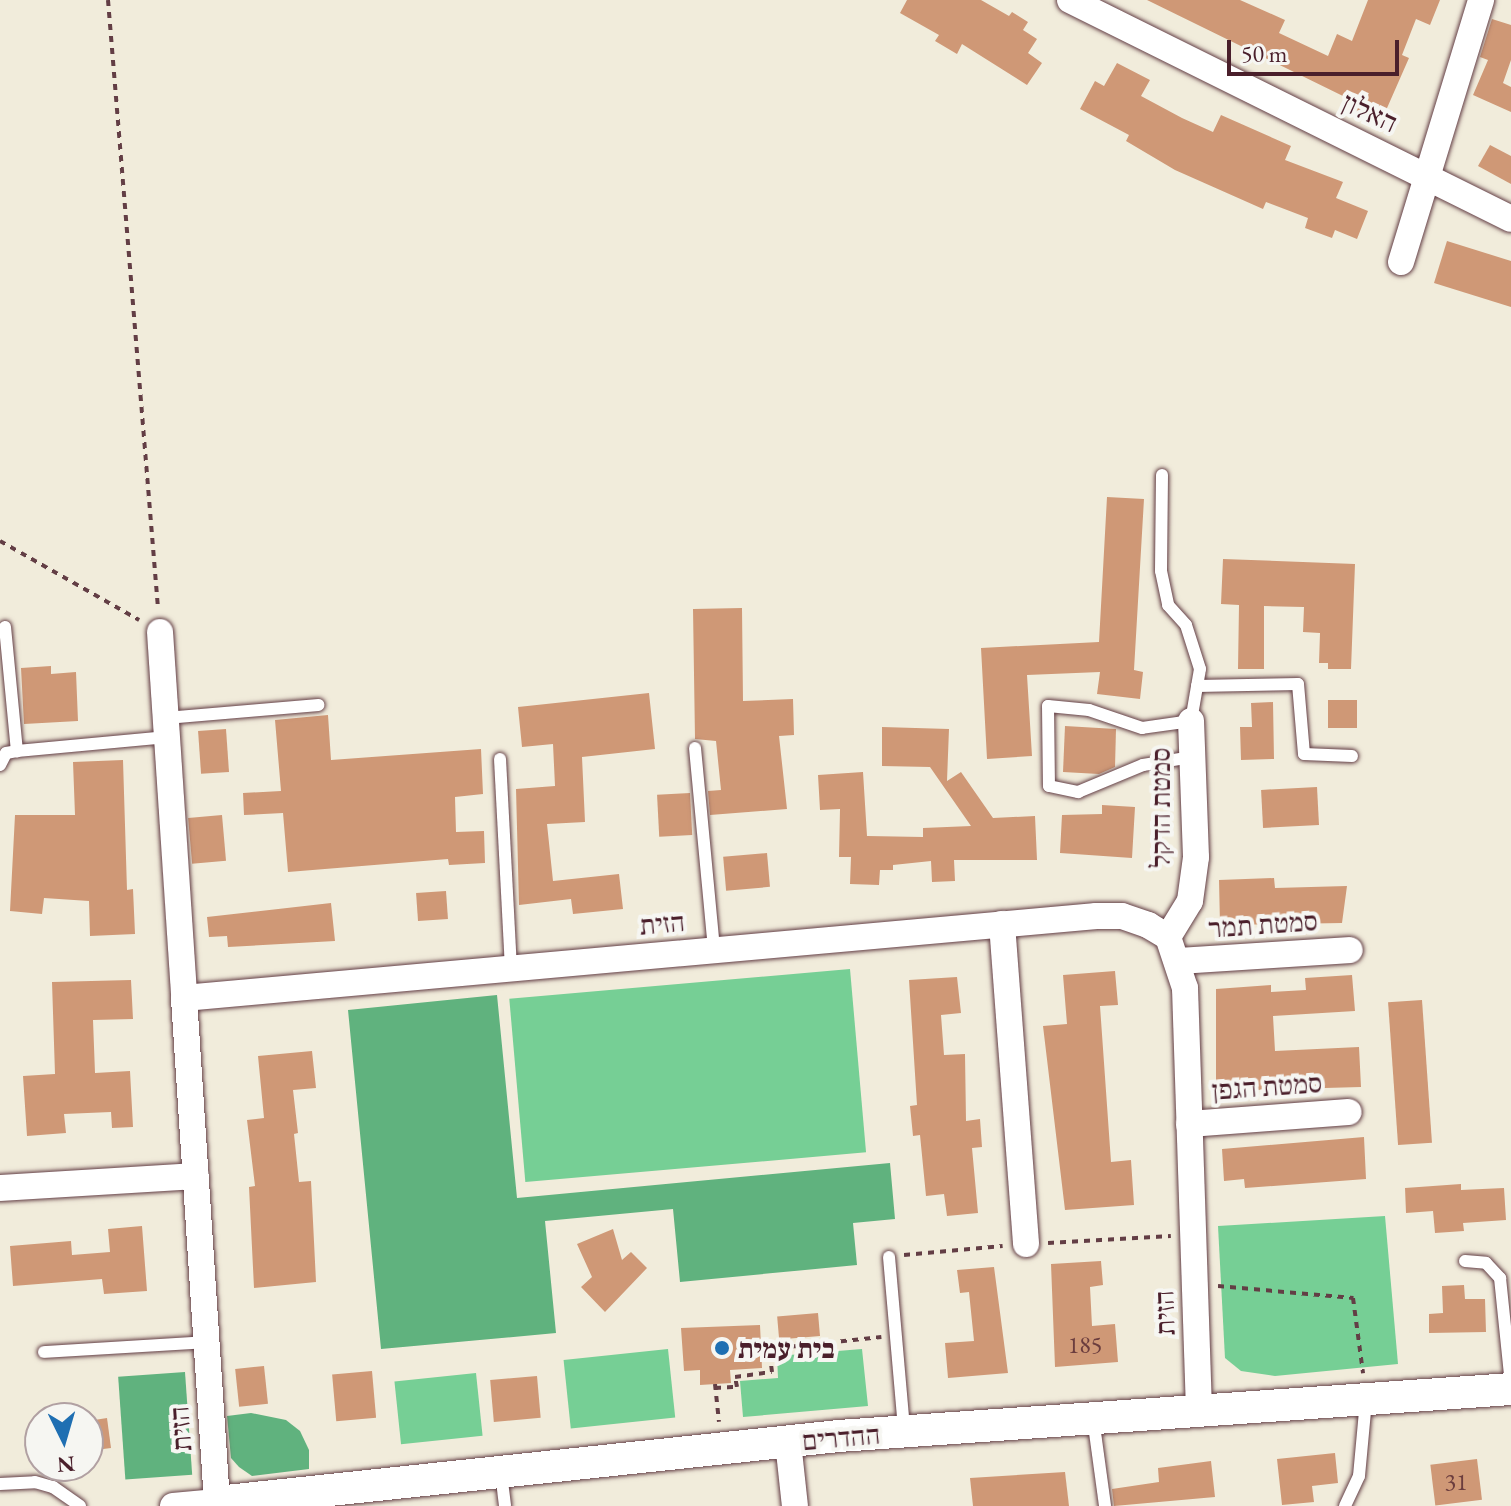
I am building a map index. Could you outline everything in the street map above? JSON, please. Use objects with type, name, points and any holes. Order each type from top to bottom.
[{"type":"street","name":"האלון","points":[[1070,0],[1428,175],[1511,219]]},
{"type":"street","points":[[1401,262],[1481,0]]},
{"type":"street","points":[[160,632],[184,998]]},
{"type":"street","name":"סמטת הדקל","points":[[1168,937],[1190,901],[1196,857],[1191,721]]},
{"type":"street","name":"הזית","points":[[217,1504],[184,998],[1002,924],[1122,916],[1168,937],[1180,961],[1199,1411]]},
{"type":"street","points":[[1002,924],[1026,1244]]},
{"type":"street","name":"סמטת תמר","points":[[1180,961],[1350,950]]},
{"type":"street","name":"סמטת הגפן","points":[[1189,1124],[1349,1112]]},
{"type":"street","points":[[0,1188],[196,1176]]},
{"type":"street","name":"ההדרים","points":[[173,1506],[217,1504],[788,1442],[1511,1387]]},
{"type":"street","points":[[788,1442],[795,1506]]},
{"type":"lane","points":[[1162,475],[1161,571],[1168,605],[1186,625],[1195,646],[1197,686],[1191,721],[1142,728],[1089,710],[1048,706],[1049,786],[1078,792],[1143,765],[1194,756]]},
{"type":"lane","points":[[5,627],[17,751]]},
{"type":"lane","points":[[1197,686],[1298,684],[1304,754],[1352,756]]},
{"type":"lane","points":[[0,765],[6,753],[318,705]]},
{"type":"lane","points":[[695,748],[714,950]]},
{"type":"lane","points":[[500,759],[511,968]]},
{"type":"lane","points":[[889,1257],[904,1432]]},
{"type":"lane","points":[[1465,1261],[1486,1263],[1500,1278],[1511,1387]]},
{"type":"lane","points":[[44,1352],[207,1342]]},
{"type":"lane","points":[[1345,1506],[1359,1476],[1366,1399]]},
{"type":"lane","points":[[1093,1418],[1105,1506]]},
{"type":"lane","points":[[501,1472],[505,1506]]},
{"type":"lane","points":[[0,1484],[44,1484],[80,1506]]},
{"type":"path","points":[[108,0],[160,632]]},
{"type":"path","points":[[0,541],[160,632]]},
{"type":"path","points":[[1195,1284],[1353,1298],[1366,1399]]},
{"type":"path","points":[[721,1449],[715,1386],[737,1387],[735,1377],[772,1372],[769,1349],[896,1335]]},
{"type":"green space","points":[[850,969],[866,1152],[525,1182],[509,999]]},
{"type":"green space","points":[[497,995],[517,1198],[890,1163],[895,1219],[853,1223],[857,1265],[680,1282],[673,1209],[545,1221],[556,1333],[381,1349],[348,1010]]},
{"type":"green space","points":[[1385,1216],[1398,1364],[1275,1376],[1241,1371],[1225,1358],[1218,1226]]},
{"type":"green space","points":[[668,1349],[675,1418],[571,1429],[564,1360]]},
{"type":"green space","points":[[862,1349],[868,1406],[743,1417],[740,1381],[778,1378],[777,1356]]},
{"type":"green space","points":[[185,1372],[192,1475],[125,1479],[118,1377]]},
{"type":"green space","points":[[476,1373],[483,1436],[401,1444],[394,1382]]},
{"type":"green space","points":[[251,1413],[286,1420],[300,1431],[309,1450],[309,1469],[252,1476],[239,1467],[231,1458],[227,1416]]},
{"type":"building","points":[[907,0],[981,0],[1009,16],[1012,12],[1028,22],[1023,30],[1037,39],[1028,53],[1042,63],[1027,85],[962,44],[957,54],[935,41],[939,35],[900,13]]},
{"type":"building","points":[[1147,0],[1240,0],[1285,20],[1279,33],[1328,56],[1337,34],[1352,41],[1368,0],[1440,0],[1430,25],[1416,19],[1402,55],[1409,58],[1380,124],[1341,106],[1345,97]]},
{"type":"building","points":[[1492,19],[1511,25],[1511,60],[1503,83],[1511,87],[1511,112],[1473,95],[1488,60],[1480,57]]},
{"type":"building","points":[[1117,63],[1150,80],[1141,96],[1182,118],[1213,132],[1221,115],[1291,146],[1285,160],[1343,182],[1336,198],[1368,211],[1357,239],[1335,230],[1332,238],[1305,228],[1308,218],[1266,202],[1263,209],[1175,170],[1126,141],[1129,135],[1080,109],[1095,81],[1104,86]]},
{"type":"building","points":[[1490,145],[1511,156],[1511,184],[1478,166]]},
{"type":"building","points":[[1447,241],[1511,261],[1511,307],[1434,283]]},
{"type":"building","points":[[1107,497],[1144,499],[1134,670],[1143,672],[1140,699],[1097,694],[1100,672],[1027,675],[1032,756],[987,759],[981,648],[1099,642]]},
{"type":"building","points":[[1223,559],[1355,564],[1351,669],[1328,669],[1328,663],[1319,663],[1320,633],[1303,632],[1304,607],[1264,606],[1264,669],[1238,669],[1239,605],[1221,604]]},
{"type":"building","points":[[742,608],[743,701],[793,699],[794,735],[779,736],[787,809],[710,815],[708,791],[721,790],[716,741],[695,739],[693,609]]},
{"type":"building","points":[[51,666],[51,674],[76,672],[78,721],[24,724],[21,668]]},
{"type":"building","points":[[649,693],[655,749],[582,757],[585,822],[547,824],[553,881],[619,874],[623,909],[573,914],[571,899],[519,905],[516,789],[555,786],[553,744],[522,747],[518,707]]},
{"type":"building","points":[[1328,700],[1357,700],[1357,728],[1328,728]]},
{"type":"building","points":[[1273,702],[1274,759],[1241,760],[1240,727],[1252,727],[1251,703]]},
{"type":"building","points":[[328,715],[331,760],[481,749],[483,794],[455,797],[456,832],[484,831],[485,863],[449,865],[448,859],[288,872],[283,813],[244,815],[243,793],[281,791],[275,720]]},
{"type":"building","points":[[1065,726],[1116,729],[1115,767],[1099,774],[1063,772]]},
{"type":"building","points":[[882,727],[949,729],[947,781],[961,772],[993,818],[1035,816],[1037,860],[954,860],[955,881],[932,882],[931,861],[893,865],[893,870],[880,870],[879,885],[850,884],[851,857],[839,857],[840,809],[820,810],[818,775],[863,772],[867,836],[923,837],[923,828],[971,826],[930,767],[882,766]]},
{"type":"building","points":[[226,729],[229,772],[201,774],[198,731]]},
{"type":"building","points":[[123,760],[127,890],[133,889],[135,934],[90,936],[89,901],[44,898],[42,914],[10,911],[15,815],[75,815],[73,762]]},
{"type":"building","points":[[1317,787],[1319,825],[1263,828],[1261,790]]},
{"type":"building","points":[[690,793],[692,835],[659,837],[657,795]]},
{"type":"building","points":[[1102,805],[1135,807],[1132,858],[1060,853],[1062,815],[1102,814]]},
{"type":"building","points":[[222,815],[226,861],[192,864],[188,818]]},
{"type":"building","points":[[767,853],[770,887],[726,891],[723,857]]},
{"type":"building","points":[[1274,878],[1275,888],[1347,886],[1342,923],[1220,925],[1219,880]]},
{"type":"building","points":[[446,891],[448,919],[418,921],[416,893]]},
{"type":"building","points":[[331,903],[335,941],[228,947],[227,936],[209,937],[207,917]]},
{"type":"building","points":[[1115,971],[1118,1005],[1100,1006],[1111,1162],[1131,1160],[1134,1205],[1065,1210],[1043,1026],[1067,1024],[1063,975]]},
{"type":"building","points":[[1352,975],[1355,1011],[1273,1016],[1275,1051],[1359,1047],[1361,1087],[1216,1091],[1216,989],[1271,985],[1271,992],[1306,990],[1305,978]]},
{"type":"building","points":[[957,977],[961,1013],[941,1015],[944,1055],[965,1054],[966,1121],[980,1119],[982,1147],[972,1148],[978,1213],[947,1216],[944,1194],[926,1196],[920,1135],[913,1136],[910,1106],[917,1105],[909,980]]},
{"type":"building","points":[[131,980],[133,1019],[93,1020],[95,1073],[130,1071],[133,1127],[112,1128],[111,1112],[64,1114],[66,1133],[27,1136],[23,1076],[55,1074],[52,982]]},
{"type":"building","points":[[1422,1000],[1432,1143],[1398,1145],[1388,1002]]},
{"type":"building","points":[[312,1051],[316,1088],[293,1090],[299,1182],[311,1181],[316,1282],[254,1288],[249,1187],[255,1186],[247,1120],[264,1118],[258,1056]]},
{"type":"building","points":[[1364,1137],[1366,1179],[1245,1188],[1244,1179],[1224,1181],[1222,1149]]},
{"type":"building","points":[[1461,1184],[1461,1190],[1504,1188],[1506,1220],[1463,1223],[1464,1231],[1435,1233],[1433,1211],[1406,1213],[1405,1188]]},
{"type":"building","points":[[142,1226],[147,1291],[104,1294],[102,1279],[13,1286],[10,1246],[71,1241],[72,1255],[110,1252],[108,1229]]},
{"type":"building","points":[[613,1229],[622,1260],[631,1252],[647,1268],[605,1312],[581,1287],[592,1277],[577,1244]]},
{"type":"building","points":[[1101,1261],[1103,1285],[1090,1287],[1092,1326],[1115,1324],[1118,1362],[1055,1367],[1051,1264]]},
{"type":"building","points":[[994,1267],[1008,1373],[948,1378],[945,1343],[974,1341],[969,1292],[960,1293],[957,1270]]},
{"type":"building","points":[[1464,1285],[1465,1299],[1485,1299],[1486,1332],[1429,1333],[1429,1314],[1443,1313],[1442,1286]]},
{"type":"building","points":[[818,1313],[820,1336],[779,1339],[777,1317]]},
{"type":"building","name":"בית עמית","points":[[760,1325],[762,1368],[730,1370],[731,1383],[700,1385],[700,1370],[684,1371],[681,1328]]},
{"type":"building","points":[[264,1366],[268,1404],[239,1407],[235,1369]]},
{"type":"building","points":[[372,1371],[376,1418],[336,1421],[332,1374]]},
{"type":"building","points":[[537,1376],[541,1418],[494,1422],[490,1380]]},
{"type":"building","points":[[104,1418],[107,1418],[111,1448],[104,1449]]},
{"type":"building","points":[[1335,1453],[1338,1483],[1312,1486],[1314,1502],[1282,1505],[1277,1459]]},
{"type":"building","points":[[1477,1459],[1482,1500],[1435,1505],[1430,1465]]},
{"type":"building","points":[[1211,1461],[1215,1497],[1114,1506],[1112,1489],[1159,1482],[1158,1468]]},
{"type":"building","points":[[1065,1472],[1069,1506],[973,1506],[970,1478]]},
{"type":"place","name":"בית עמית","points":[[722,1348]]}]
